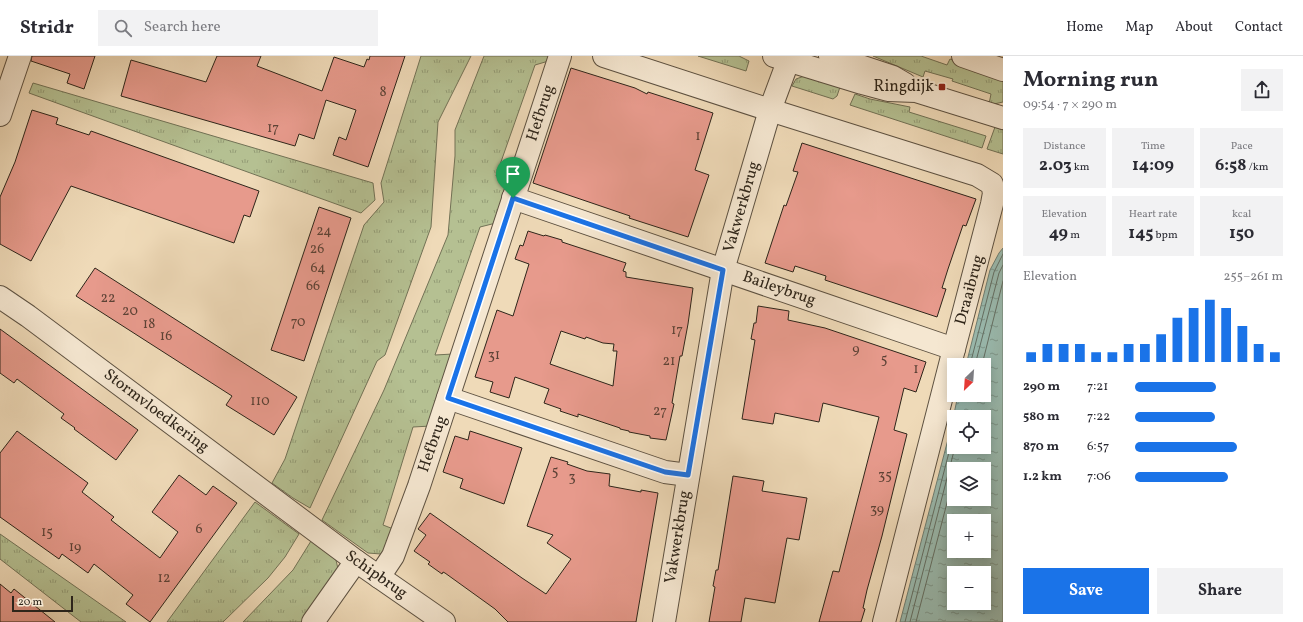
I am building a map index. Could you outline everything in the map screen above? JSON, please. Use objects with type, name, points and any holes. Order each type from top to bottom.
[{"type":"street","points":[[0,116],[20,56]]},
{"type":"street","name":"Hefbrug","points":[[379,577],[393,556],[448,398],[560,56]]},
{"type":"street","points":[[604,56],[770,110]]},
{"type":"street","points":[[830,56],[893,77],[916,91],[1003,118]]},
{"type":"street","points":[[963,56],[1003,70]]},
{"type":"street","points":[[784,58],[888,90],[916,91]]},
{"type":"street","name":"Vakwerkbrug","points":[[664,622],[723,270],[784,58]]},
{"type":"street","name":"Draaibrug","points":[[770,110],[977,175],[992,184],[994,192],[884,622]]},
{"type":"street","name":"Baileybrug","points":[[513,198],[954,349]]},
{"type":"street","name":"Stormvloedkering","points":[[0,297],[28,316],[310,526]]},
{"type":"street","points":[[448,398],[665,472],[688,475]]},
{"type":"street","name":"Schipbrug","points":[[310,526],[356,561],[444,622]]},
{"type":"street","points":[[313,622],[356,561]]},
{"type":"green space","points":[[421,56],[471,56],[438,122],[431,227],[385,355],[377,361],[310,508],[272,483],[285,459],[364,225],[384,202],[381,183]]},
{"type":"green space","points":[[484,56],[553,56],[552,60],[535,65],[496,176],[514,172],[496,223],[480,227],[435,355],[453,354],[431,426],[413,427],[383,525],[396,530],[388,550],[381,554],[368,553],[322,520],[384,390],[448,235],[455,156],[455,130]]},
{"type":"green space","points":[[698,56],[739,56],[749,61],[746,71]]},
{"type":"green space","points":[[873,56],[921,56],[947,65],[950,59],[1003,78],[1003,102],[989,104],[991,94],[952,81],[953,79],[925,71],[923,77]]},
{"type":"green space","points":[[807,75],[841,84],[837,96],[833,99],[792,86],[796,79]]},
{"type":"green space","points":[[33,83],[373,183],[375,200],[361,213],[29,93]]},
{"type":"green space","points":[[855,94],[870,99],[910,107],[909,112],[986,136],[982,148],[850,105]]},
{"type":"green space","points":[[995,127],[1003,130],[1003,154],[987,149]]},
{"type":"green space","points":[[255,502],[299,534],[285,557],[268,578],[223,622],[167,622]]},
{"type":"green space","points":[[0,534],[126,622],[81,622],[0,559]]},
{"type":"green space","points":[[311,541],[336,560],[338,569],[304,622],[243,622],[293,570]]},
{"type":"water","points":[[1003,248],[1003,622],[900,622],[947,443],[947,454],[991,454],[991,410],[955,410],[957,402],[991,402],[991,358],[968,358],[990,270]]},
{"type":"building","points":[[32,56],[95,56],[84,89],[67,83],[70,74],[31,61]]},
{"type":"building","points":[[217,56],[261,56],[257,66],[322,91],[334,57],[364,67],[370,56],[405,56],[368,167],[333,155],[339,137],[346,140],[356,110],[326,100],[314,139],[299,134],[295,146],[121,96],[131,60],[206,82]]},
{"type":"building","points":[[571,68],[635,88],[647,94],[648,92],[713,113],[695,170],[709,175],[688,237],[629,218],[630,216],[533,183]]},
{"type":"building","points":[[32,110],[58,118],[56,124],[89,135],[91,131],[259,191],[250,217],[244,215],[234,243],[71,186],[31,261],[0,244],[0,197],[15,162]]},
{"type":"building","points":[[802,143],[976,199],[966,226],[963,225],[948,269],[942,288],[946,289],[937,317],[825,280],[826,276],[795,266],[793,272],[765,263],[784,205],[786,206],[798,172],[793,171]]},
{"type":"building","points":[[319,207],[351,218],[304,361],[271,350]]},
{"type":"building","points":[[528,231],[544,236],[545,235],[626,263],[623,271],[626,272],[626,277],[693,288],[688,324],[682,356],[680,356],[672,403],[674,404],[666,440],[650,438],[650,436],[629,432],[578,414],[578,417],[560,411],[561,409],[544,403],[549,389],[515,377],[509,398],[490,392],[493,382],[475,377],[497,310],[513,316],[529,264],[515,259],[520,245],[523,246]],"holes":[[[561,331],[585,339],[586,337],[603,343],[614,344],[613,351],[617,351],[613,386],[550,364]]]},
{"type":"building","points":[[95,268],[297,397],[274,435],[226,405],[232,396],[76,296]]},
{"type":"building","points":[[758,306],[789,311],[788,320],[825,328],[926,362],[916,392],[904,388],[894,430],[907,434],[867,590],[863,608],[865,609],[861,622],[819,622],[833,571],[839,572],[879,417],[823,403],[819,422],[775,413],[773,424],[742,419],[755,340],[751,339],[754,323],[756,323]]},
{"type":"building","points":[[0,329],[138,430],[116,460],[61,418],[64,414],[17,379],[14,383],[0,373]]},
{"type":"building","points":[[17,431],[88,483],[82,492],[114,517],[111,520],[160,558],[178,532],[152,512],[179,475],[206,495],[213,486],[237,503],[150,622],[126,604],[133,595],[94,564],[88,573],[62,554],[59,559],[0,517],[0,453]]},
{"type":"building","points":[[470,431],[522,448],[504,504],[460,488],[463,479],[443,472],[455,436],[468,440]]},
{"type":"building","points":[[551,457],[568,462],[567,464],[587,471],[610,474],[609,486],[641,492],[641,490],[658,493],[636,622],[508,622],[495,609],[445,573],[443,572],[442,574],[428,564],[430,562],[414,551],[426,535],[418,529],[430,513],[546,594],[571,559],[547,543],[553,535],[527,526]]},
{"type":"building","points":[[733,476],[764,481],[762,491],[807,498],[799,540],[787,538],[775,603],[745,598],[741,622],[709,622],[715,587],[713,586],[716,570],[718,570]]},
{"type":"building","points":[[0,584],[11,593],[14,589],[55,622],[0,622]]},
{"type":"place","name":"Ringdijk","points":[[942,87]]},
{"type":"route","points":[[513,198],[723,270],[688,475],[665,472],[448,398],[513,198]]}]
